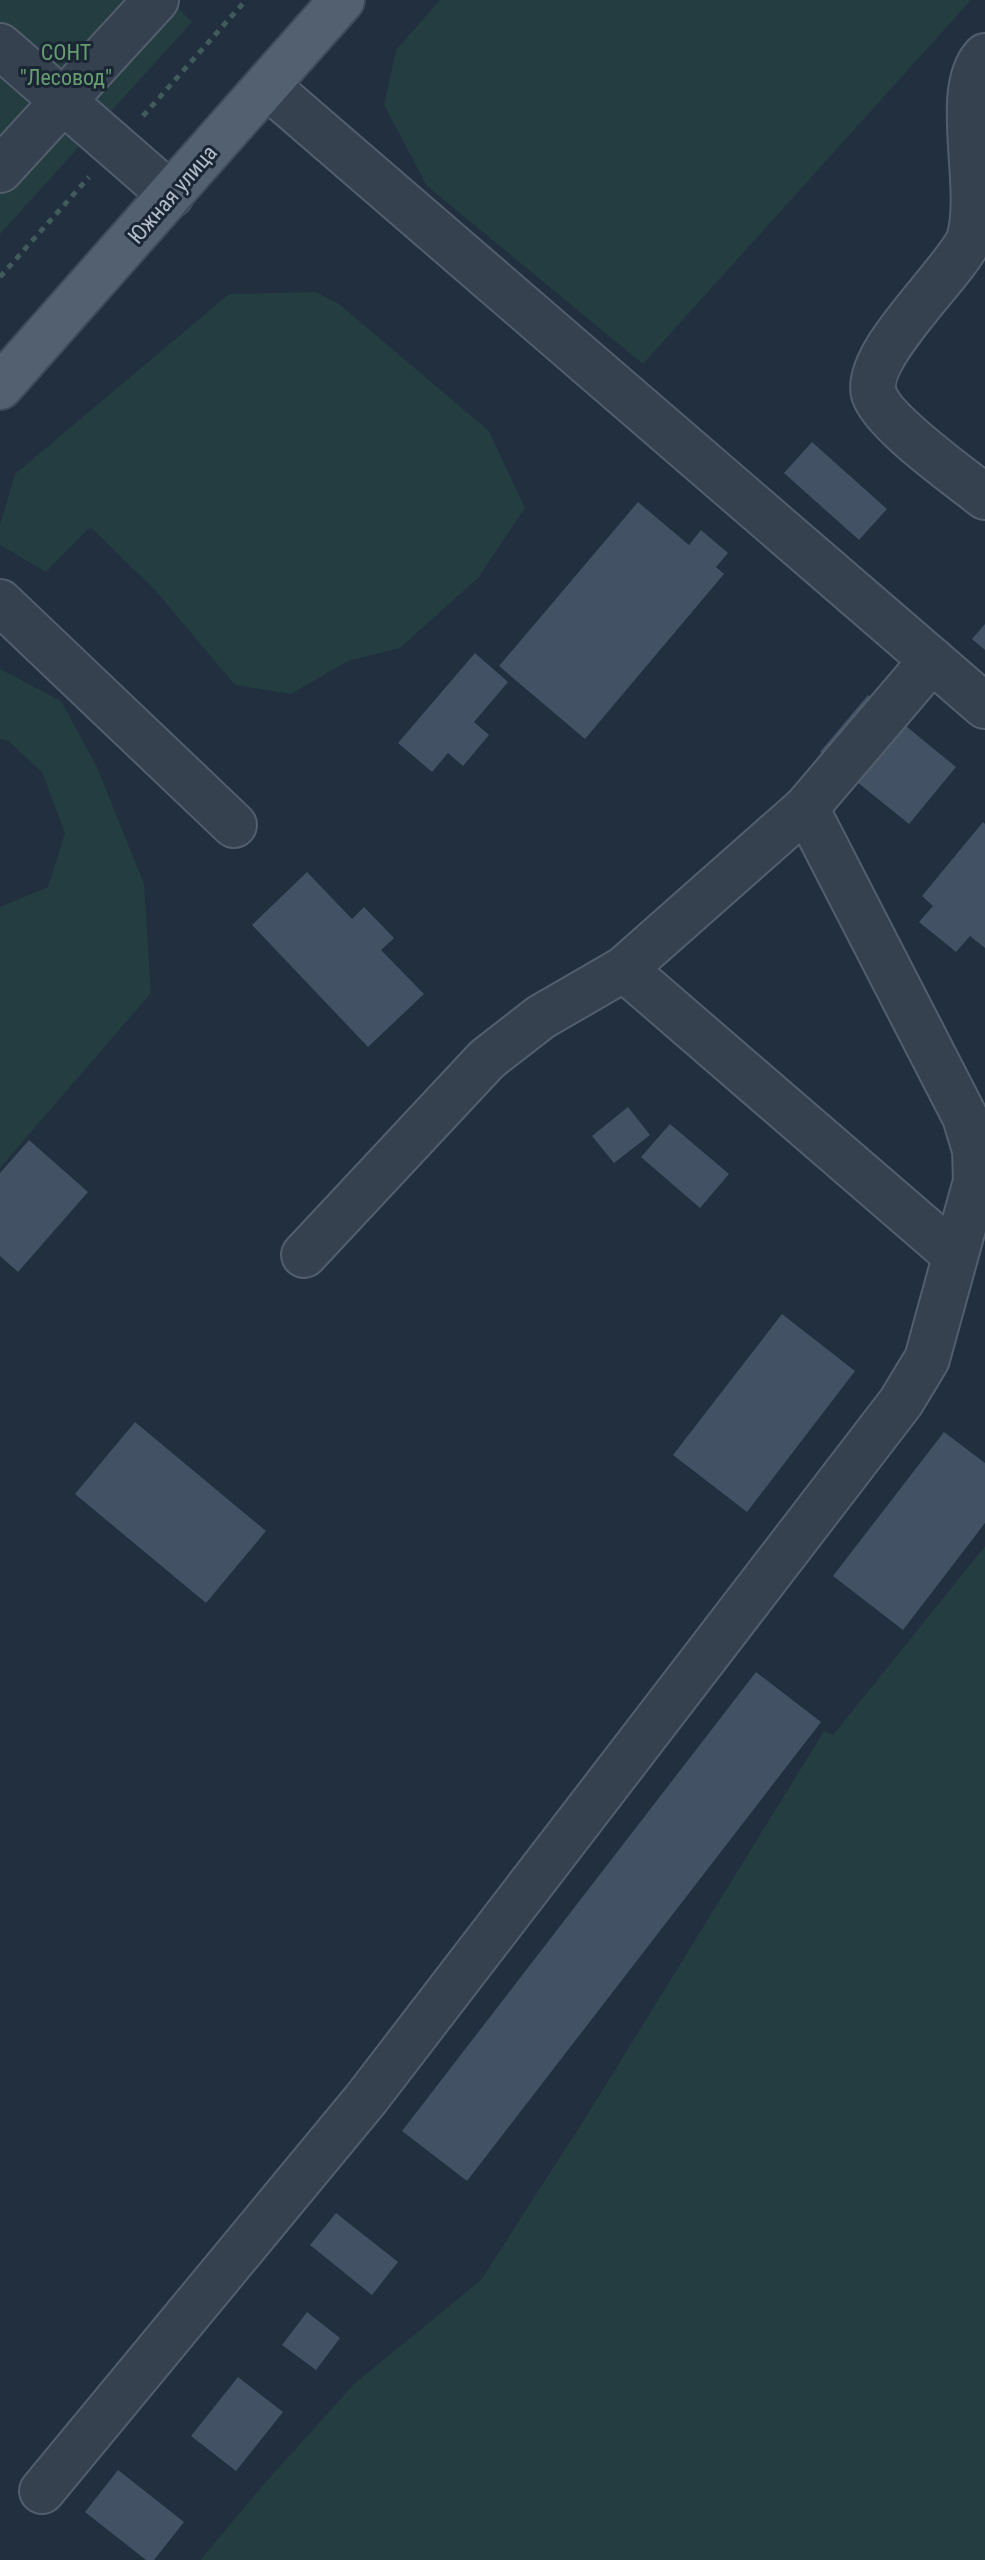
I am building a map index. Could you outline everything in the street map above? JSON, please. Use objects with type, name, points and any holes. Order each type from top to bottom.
[{"type":"main road","name":"Южная улица","points":[[0,387],[342,0]]},
{"type":"street","points":[[0,170],[156,0]]},
{"type":"street","points":[[0,46],[171,195]]},
{"type":"street","points":[[985,56],[976,66],[972,97],[979,181],[977,217],[969,242],[894,338],[875,372],[874,393],[888,417],[985,497]]},
{"type":"street","points":[[267,86],[985,706]]},
{"type":"street","points":[[0,602],[234,825]]},
{"type":"street","points":[[304,1255],[487,1059],[541,1017],[624,969],[806,808],[932,660]]},
{"type":"street","points":[[42,2491],[366,2099],[901,1402],[927,1359],[976,1181],[975,1150],[965,1117],[806,808]]},
{"type":"street","points":[[624,969],[955,1255]]},
{"type":"green space","name":"СОНТ \"Лесовод\"","points":[[0,0],[170,0],[192,22],[0,234]]},
{"type":"green space","points":[[440,0],[971,0],[643,364],[427,186],[384,105],[396,50]]},
{"type":"green space","points":[[316,292],[339,304],[489,431],[525,508],[478,578],[400,648],[348,661],[291,694],[235,685],[155,590],[90,527],[46,572],[0,545],[0,525],[15,474],[229,294]]},
{"type":"green space","points":[[0,669],[61,701],[97,767],[144,884],[151,993],[0,1168],[0,907],[48,887],[65,833],[42,772],[7,740],[0,739]]},
{"type":"green space","points":[[985,1546],[985,2560],[200,2560],[354,2384],[481,2280],[589,2112],[824,1731],[833,1735]]},
{"type":"building","points":[[812,442],[887,509],[859,540],[784,473]]},
{"type":"building","points":[[638,502],[689,545],[701,530],[728,553],[716,567],[724,574],[585,739],[499,666]]},
{"type":"building","points":[[985,624],[985,650],[972,639]]},
{"type":"building","points":[[475,653],[508,682],[474,722],[489,735],[463,766],[448,753],[432,772],[398,743]]},
{"type":"building","points":[[868,695],[956,767],[909,824],[820,752]]},
{"type":"building","points":[[983,822],[985,948],[970,936],[956,952],[919,922],[933,906],[922,896]]},
{"type":"building","points":[[307,872],[352,919],[364,907],[394,938],[381,950],[424,994],[368,1047],[252,925]]},
{"type":"building","points":[[628,1107],[650,1135],[614,1163],[592,1136]]},
{"type":"building","points":[[670,1124],[729,1174],[700,1208],[641,1157]]},
{"type":"building","points":[[29,1140],[88,1192],[18,1272],[0,1256],[0,1173]]},
{"type":"building","points":[[782,1314],[855,1371],[747,1512],[673,1455]]},
{"type":"building","points":[[135,1422],[266,1531],[206,1603],[75,1494]]},
{"type":"building","points":[[944,1432],[985,1463],[985,1523],[903,1630],[833,1576]]},
{"type":"building","points":[[756,1672],[821,1722],[467,2181],[402,2131]]},
{"type":"building","points":[[336,2213],[398,2262],[372,2295],[310,2245]]},
{"type":"building","points":[[307,2312],[340,2338],[316,2370],[282,2345]]},
{"type":"building","points":[[238,2377],[283,2412],[236,2471],[191,2436]]},
{"type":"building","points":[[118,2470],[184,2522],[154,2560],[146,2560],[85,2512]]}]
